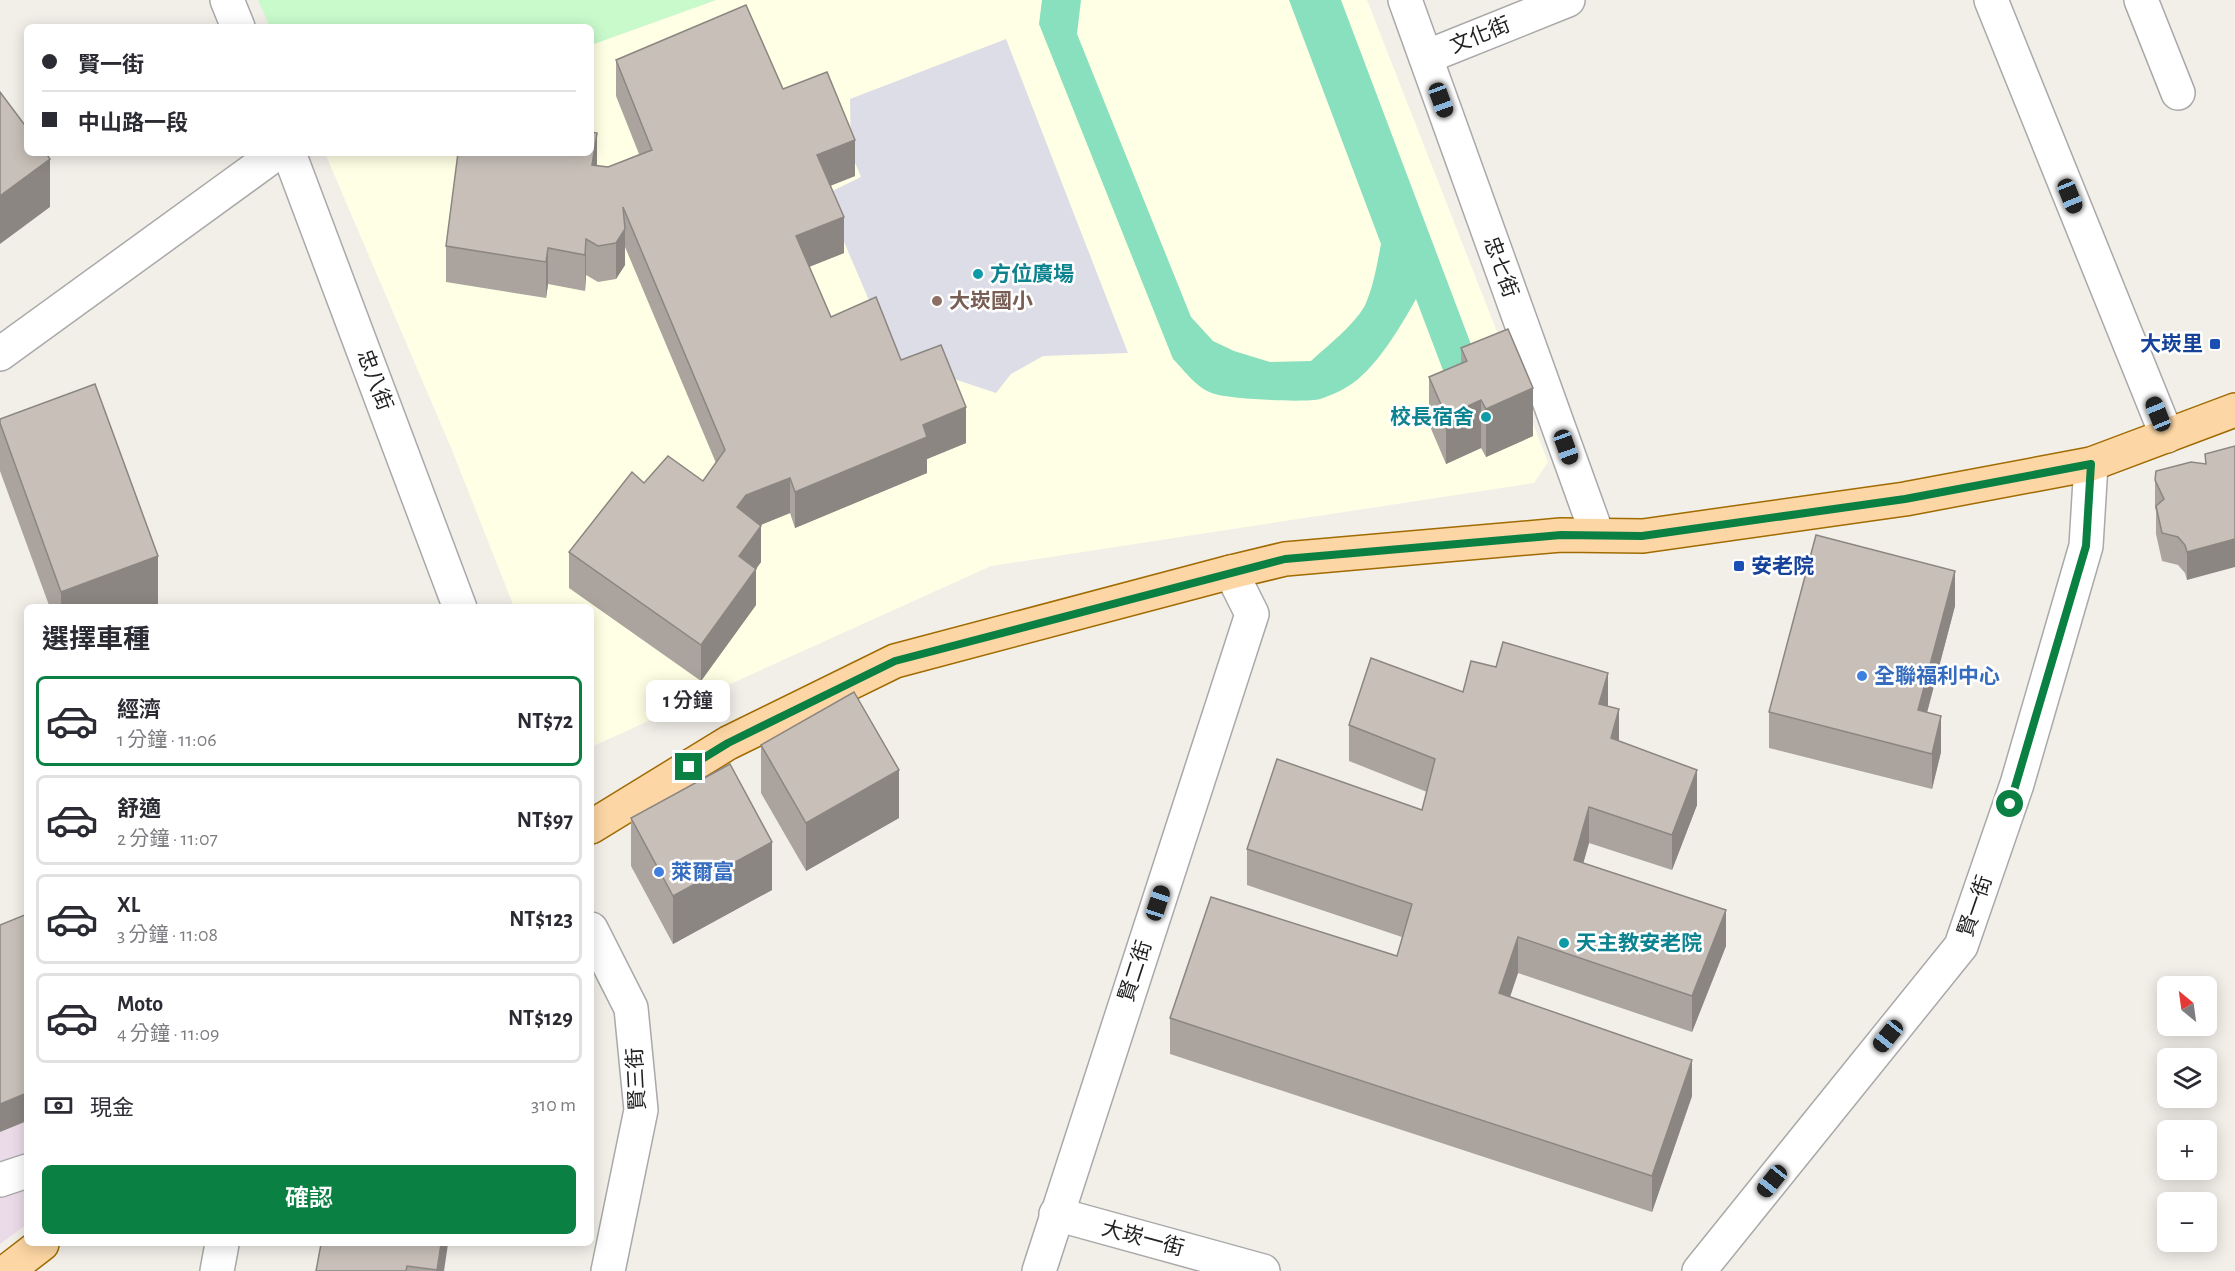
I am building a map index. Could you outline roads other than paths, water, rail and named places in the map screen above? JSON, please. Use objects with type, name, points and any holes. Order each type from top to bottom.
[{"type":"main road","points":[[594,825],[728,743],[895,661],[1231,572],[1285,559],[1561,535],[1642,536],[1882,502],[2091,464],[2235,410]]},
{"type":"main road","points":[[7,1271],[39,1246]]},
{"type":"street","points":[[227,0],[237,24]]},
{"type":"street","name":"忠七街","points":[[1405,0],[1597,534]]},
{"type":"street","name":"文化街","points":[[1426,57],[1568,0]]},
{"type":"street","points":[[1991,0],[2166,436]]},
{"type":"street","points":[[2141,0],[2178,93]]},
{"type":"street","points":[[0,354],[273,156]]},
{"type":"street","name":"忠八街","points":[[290,156],[458,604]]},
{"type":"street","name":"賢一街","points":[[1699,1271],[1961,946],[2017,784],[2086,546],[2091,464]]},
{"type":"street","name":"賢二街","points":[[1039,1271],[1252,614],[1231,572]]},
{"type":"street","name":"賢三街","points":[[594,935],[631,1008],[640,1110],[608,1271]]},
{"type":"street","points":[[0,1180],[24,1172]]},
{"type":"street","name":"大崁一街","points":[[1056,1214],[1263,1271]]},
{"type":"street","points":[[217,1271],[222,1246]]},
{"type":"place","name":"方位廣場","points":[[978,274]]},
{"type":"place","name":"大崁國小","points":[[937,301]]},
{"type":"place","name":"大崁里","points":[[2215,344]]},
{"type":"place","name":"校長宿舍","points":[[1486,417]]},
{"type":"place","name":"安老院","points":[[1739,566]]},
{"type":"place","name":"全聯福利中心","points":[[1862,676]]},
{"type":"place","name":"萊爾富","points":[[659,872]]},
{"type":"place","name":"天主教安老院","points":[[1564,943]]}]
